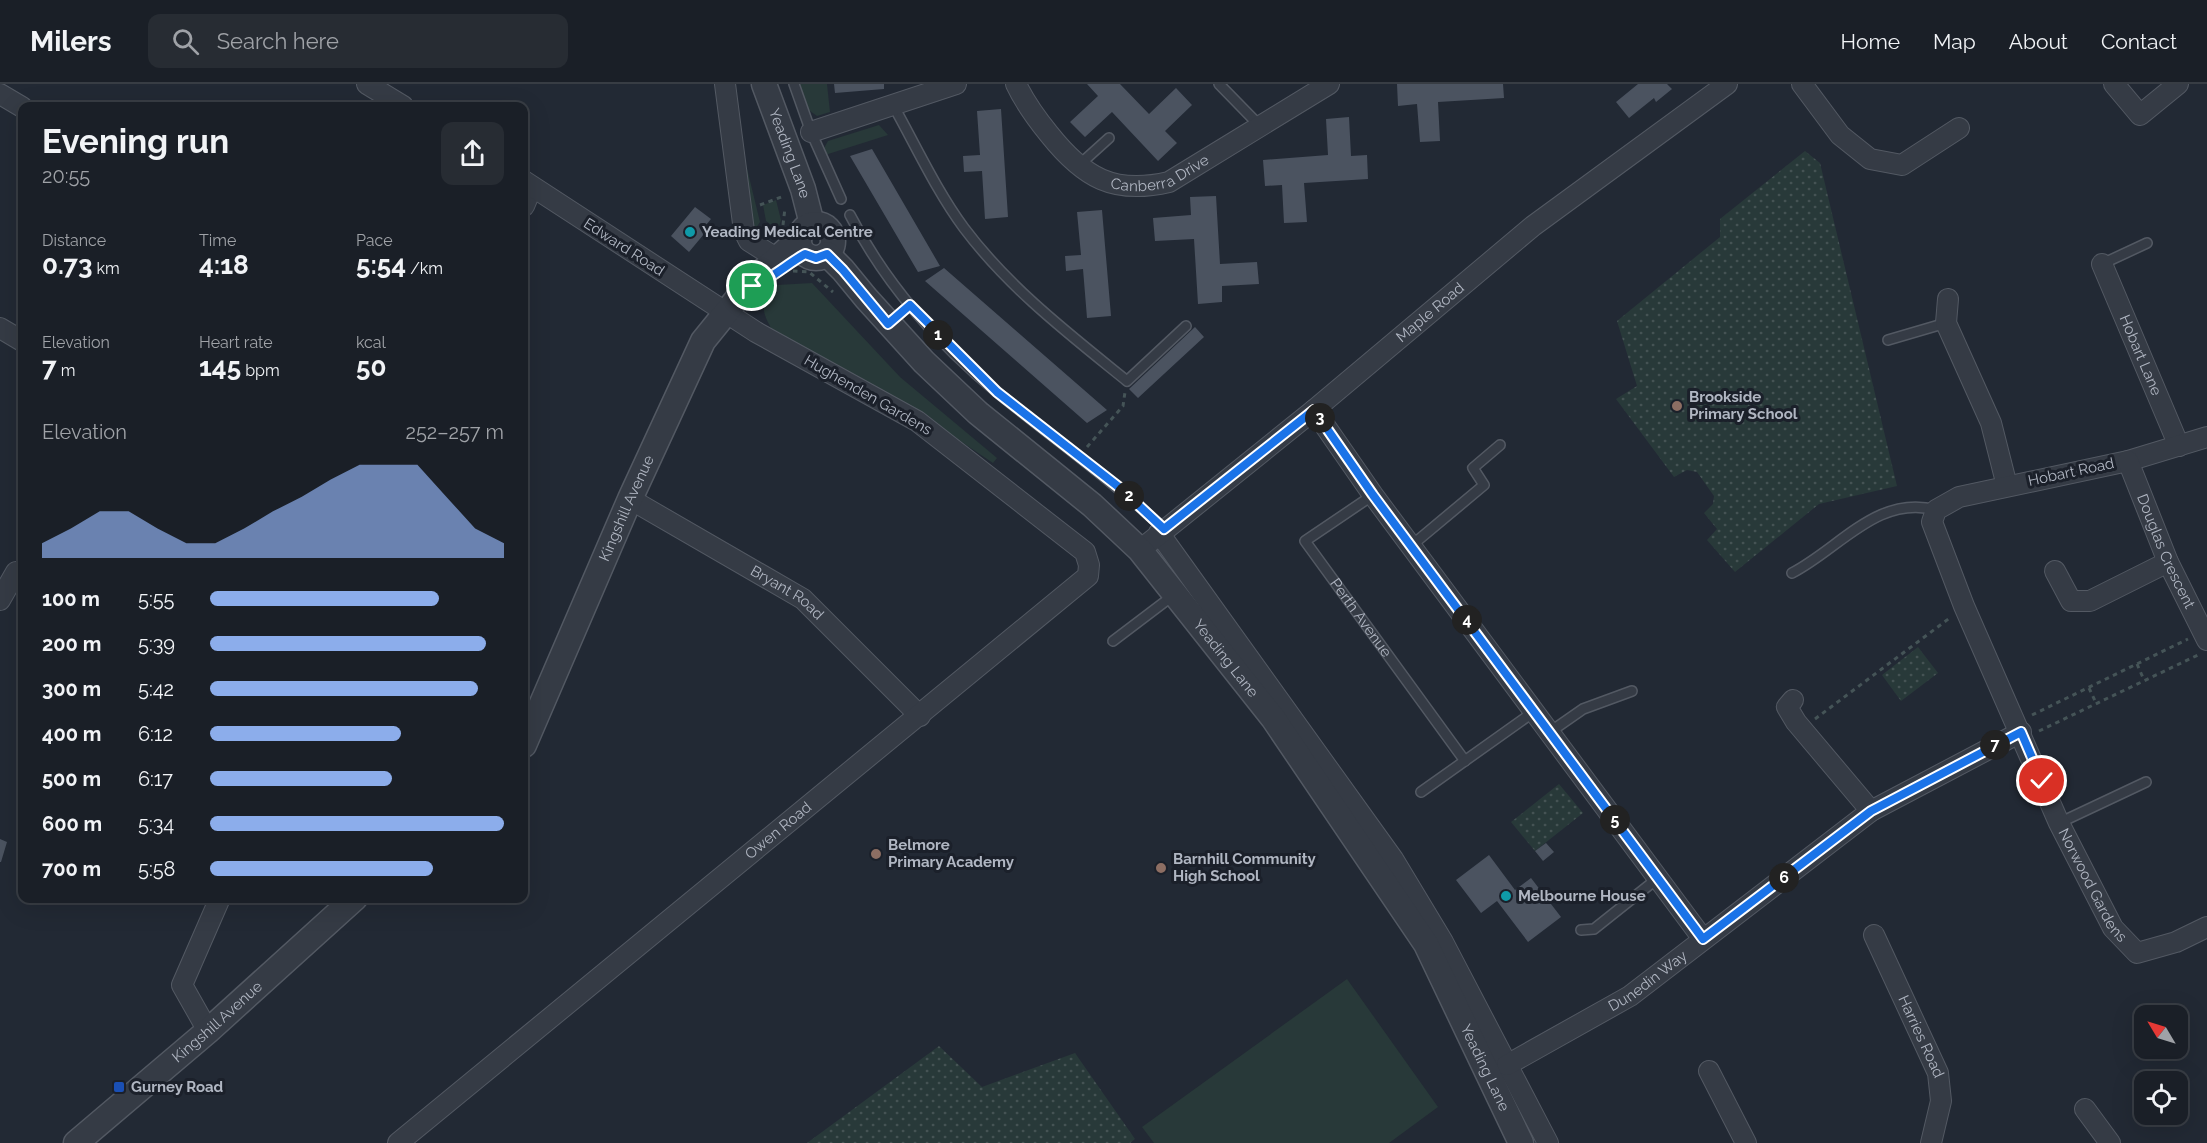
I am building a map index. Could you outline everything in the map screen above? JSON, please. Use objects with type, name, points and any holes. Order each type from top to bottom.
[{"type":"street","points":[[367,84],[396,102]]},
{"type":"street","points":[[725,84],[744,231],[750,242],[782,265]]},
{"type":"street","name":"Yeading Lane","points":[[765,84],[803,189],[810,243],[843,270],[888,324],[978,413],[1092,505],[1140,550],[1175,594],[1280,727],[1426,944],[1521,1143]]},
{"type":"street","points":[[811,132],[956,84]]},
{"type":"street","name":"Canberra Drive","points":[[1016,84],[1025,104],[1078,166],[1098,180],[1121,186],[1145,188],[1169,182],[1329,84]]},
{"type":"street","points":[[1802,84],[1840,135],[1870,159],[1902,165],[1959,128]]},
{"type":"street","points":[[2114,84],[2140,115],[2178,84]]},
{"type":"street","name":"Maple Road","points":[[1140,550],[1314,410],[1533,226],[1723,85]]},
{"type":"street","points":[[0,94],[18,105]]},
{"type":"street","name":"Edward Road","points":[[528,184],[725,312]]},
{"type":"street","name":"Kingshill Avenue","points":[[528,736],[630,499],[697,352],[725,312],[752,286],[756,277],[782,265],[810,243]]},
{"type":"street","name":"Kingshill Avenue","points":[[752,286],[760,285],[810,243]]},
{"type":"street","name":"Hobart Lane","points":[[2102,264],[2179,446]]},
{"type":"street","points":[[1948,298],[1946,323],[1991,423],[2007,486]]},
{"type":"street","name":"Hughenden Gardens","points":[[725,312],[756,332],[917,421],[1033,509]]},
{"type":"street","points":[[0,328],[18,339]]},
{"type":"street","points":[[1314,410],[1373,495],[1703,939]]},
{"type":"street","name":"Hobart Road","points":[[1936,510],[1959,498],[2128,460],[2207,437]]},
{"type":"street","name":"Douglas Crescent","points":[[2128,460],[2168,562],[2204,642]]},
{"type":"street","name":"Bryant Road","points":[[630,499],[802,599],[920,716]]},
{"type":"street","name":"Owen Road","points":[[398,1143],[1088,576],[1089,565],[1085,552],[1033,509]]},
{"type":"street","name":"Norwood Gardens","points":[[1936,510],[1932,522],[1964,606],[2060,823],[2113,928],[2137,952],[2176,942],[2207,927]]},
{"type":"street","points":[[1162,531],[1394,859],[1424,908],[1548,1143]]},
{"type":"street","points":[[2055,571],[2071,601],[2090,601],[2168,562]]},
{"type":"street","points":[[0,600],[13,570]]},
{"type":"street","points":[[1792,700],[1787,707],[1802,729],[1871,811]]},
{"type":"street","name":"Dunedin Way","points":[[1507,1065],[1630,996],[1871,811],[2021,731]]},
{"type":"street","points":[[208,1031],[182,985],[218,903]]},
{"type":"street","name":"Kingshill Avenue","points":[[76,1143],[208,1031],[349,903]]},
{"type":"street","name":"Harries Road","points":[[1874,935],[1938,1073],[1941,1101],[1931,1143]]},
{"type":"street","points":[[1709,1071],[1746,1143]]},
{"type":"street","points":[[2085,1109],[2110,1143]]},
{"type":"lane","points":[[794,84],[811,132],[841,200]]},
{"type":"lane","points":[[1219,84],[1260,126]]},
{"type":"lane","points":[[893,105],[940,192],[996,267],[1058,326],[1127,381],[1186,326]]},
{"type":"lane","points":[[1078,166],[1108,138]]},
{"type":"lane","points":[[850,215],[910,305],[997,392],[1120,488],[1162,531]]},
{"type":"lane","points":[[2102,264],[2147,243]]},
{"type":"lane","points":[[888,324],[910,305]]},
{"type":"lane","points":[[1888,340],[1946,323]]},
{"type":"lane","points":[[1411,546],[1484,485],[1473,468],[1500,445]]},
{"type":"lane","name":"Perth Avenue","points":[[1373,495],[1305,542],[1465,761]]},
{"type":"lane","points":[[1792,573],[1809,564],[1861,525],[1880,515],[1907,507],[1936,510]]},
{"type":"lane","points":[[1113,641],[1175,594]]},
{"type":"lane","points":[[1550,732],[1583,710],[1632,691]]},
{"type":"lane","points":[[1421,792],[1535,711]]},
{"type":"lane","points":[[2060,823],[2146,782]]},
{"type":"lane","points":[[1581,930],[1594,929],[1658,878]]},
{"type":"path","points":[[761,213],[760,204],[786,195]]},
{"type":"path","points":[[782,265],[809,272],[827,286]]},
{"type":"path","points":[[1080,455],[1123,406],[1127,381]]},
{"type":"path","points":[[1802,729],[1964,606]]},
{"type":"path","points":[[2021,731],[2089,688],[2137,664],[2204,642]]},
{"type":"path","points":[[2021,731],[2096,704],[2144,680],[2204,642]]},
{"type":"path","points":[[2137,664],[2144,680]]},
{"type":"path","points":[[2089,688],[2096,704]]},
{"type":"shaded area","points":[[800,84],[827,84],[830,112],[817,116],[806,108]]},
{"type":"shaded area","points":[[879,125],[888,135],[825,155],[823,150],[828,141]]},
{"type":"shaded area","points":[[1805,151],[1820,163],[1897,486],[1819,504],[1735,572],[1707,540],[1717,529],[1704,513],[1713,504],[1714,496],[1697,472],[1687,470],[1674,477],[1616,399],[1637,386],[1617,321],[1720,237],[1720,219]]},
{"type":"shaded area","points":[[743,152],[760,222],[752,234]]},
{"type":"shaded area","points":[[776,200],[781,220],[778,230],[766,221],[763,205]]},
{"type":"shaded area","points":[[812,283],[900,377],[997,458],[993,463],[911,408],[771,328],[765,315],[764,305],[777,285]]},
{"type":"shaded area","points":[[1918,647],[1938,673],[1901,701],[1882,675]]},
{"type":"shaded area","points":[[1559,784],[1583,813],[1535,851],[1511,822]]},
{"type":"shaded area","points":[[1347,979],[1438,1107],[1389,1143],[1154,1143],[1142,1127]]},
{"type":"shaded area","points":[[939,1046],[982,1087],[1075,1053],[1135,1139],[1130,1143],[807,1143]]},
{"type":"building","points":[[834,84],[884,84],[884,89],[835,93]]},
{"type":"building","points":[[1087,84],[1120,84],[1149,114],[1176,88],[1192,105],[1165,131],[1177,143],[1158,161],[1112,112],[1085,137],[1070,122],[1098,96]]},
{"type":"building","points":[[1397,84],[1503,84],[1504,98],[1438,102],[1440,141],[1420,142],[1417,104],[1398,106]]},
{"type":"building","points":[[1638,84],[1667,84],[1672,89],[1656,102],[1654,98],[1629,118],[1616,102]]},
{"type":"building","points":[[1001,109],[1008,217],[985,219],[982,171],[964,172],[963,156],[980,155],[977,111]]},
{"type":"building","points":[[1349,117],[1351,156],[1367,155],[1368,179],[1304,183],[1307,222],[1284,223],[1282,185],[1265,186],[1263,160],[1328,155],[1326,119]]},
{"type":"building","points":[[872,149],[940,266],[918,272],[850,156]]},
{"type":"building","points":[[1216,196],[1220,264],[1257,262],[1259,284],[1222,286],[1222,302],[1198,304],[1194,239],[1155,241],[1153,218],[1191,215],[1190,197]]},
{"type":"building","name":"Yeading Medical Centre","points":[[695,207],[711,219],[706,225],[709,228],[689,252],[671,236]]},
{"type":"building","points":[[1102,210],[1111,316],[1087,318],[1083,269],[1066,271],[1065,256],[1081,255],[1077,212]]},
{"type":"building","points":[[944,268],[1107,410],[1087,423],[925,281]]},
{"type":"building","points":[[1195,327],[1204,337],[1138,398],[1129,389]]},
{"type":"building","points":[[0,839],[7,842],[1,862],[0,862]]},
{"type":"building","points":[[1546,843],[1554,852],[1543,861],[1535,851]]},
{"type":"building","name":"Melbourne House","points":[[1489,855],[1515,890],[1531,878],[1561,917],[1528,942],[1497,901],[1481,913],[1456,880]]},
{"type":"place","name":"Yeading Medical Centre","points":[[690,232]]},
{"type":"place","name":"Brookside Primary School","points":[[1677,406]]},
{"type":"place","name":"Belmore Primary Academy","points":[[876,854]]},
{"type":"place","name":"Barnhill Community High School","points":[[1161,868]]},
{"type":"place","name":"Melbourne House","points":[[1506,896]]},
{"type":"place","name":"Gurney Road","points":[[119,1087]]},
{"type":"route","points":[[752,286],[760,285],[773,273],[805,254],[816,258],[827,254],[888,324],[910,305],[951,349],[997,392],[1080,455],[1164,529],[1314,410],[1373,495],[1703,939],[1871,811],[2021,732],[2042,781]]}]
